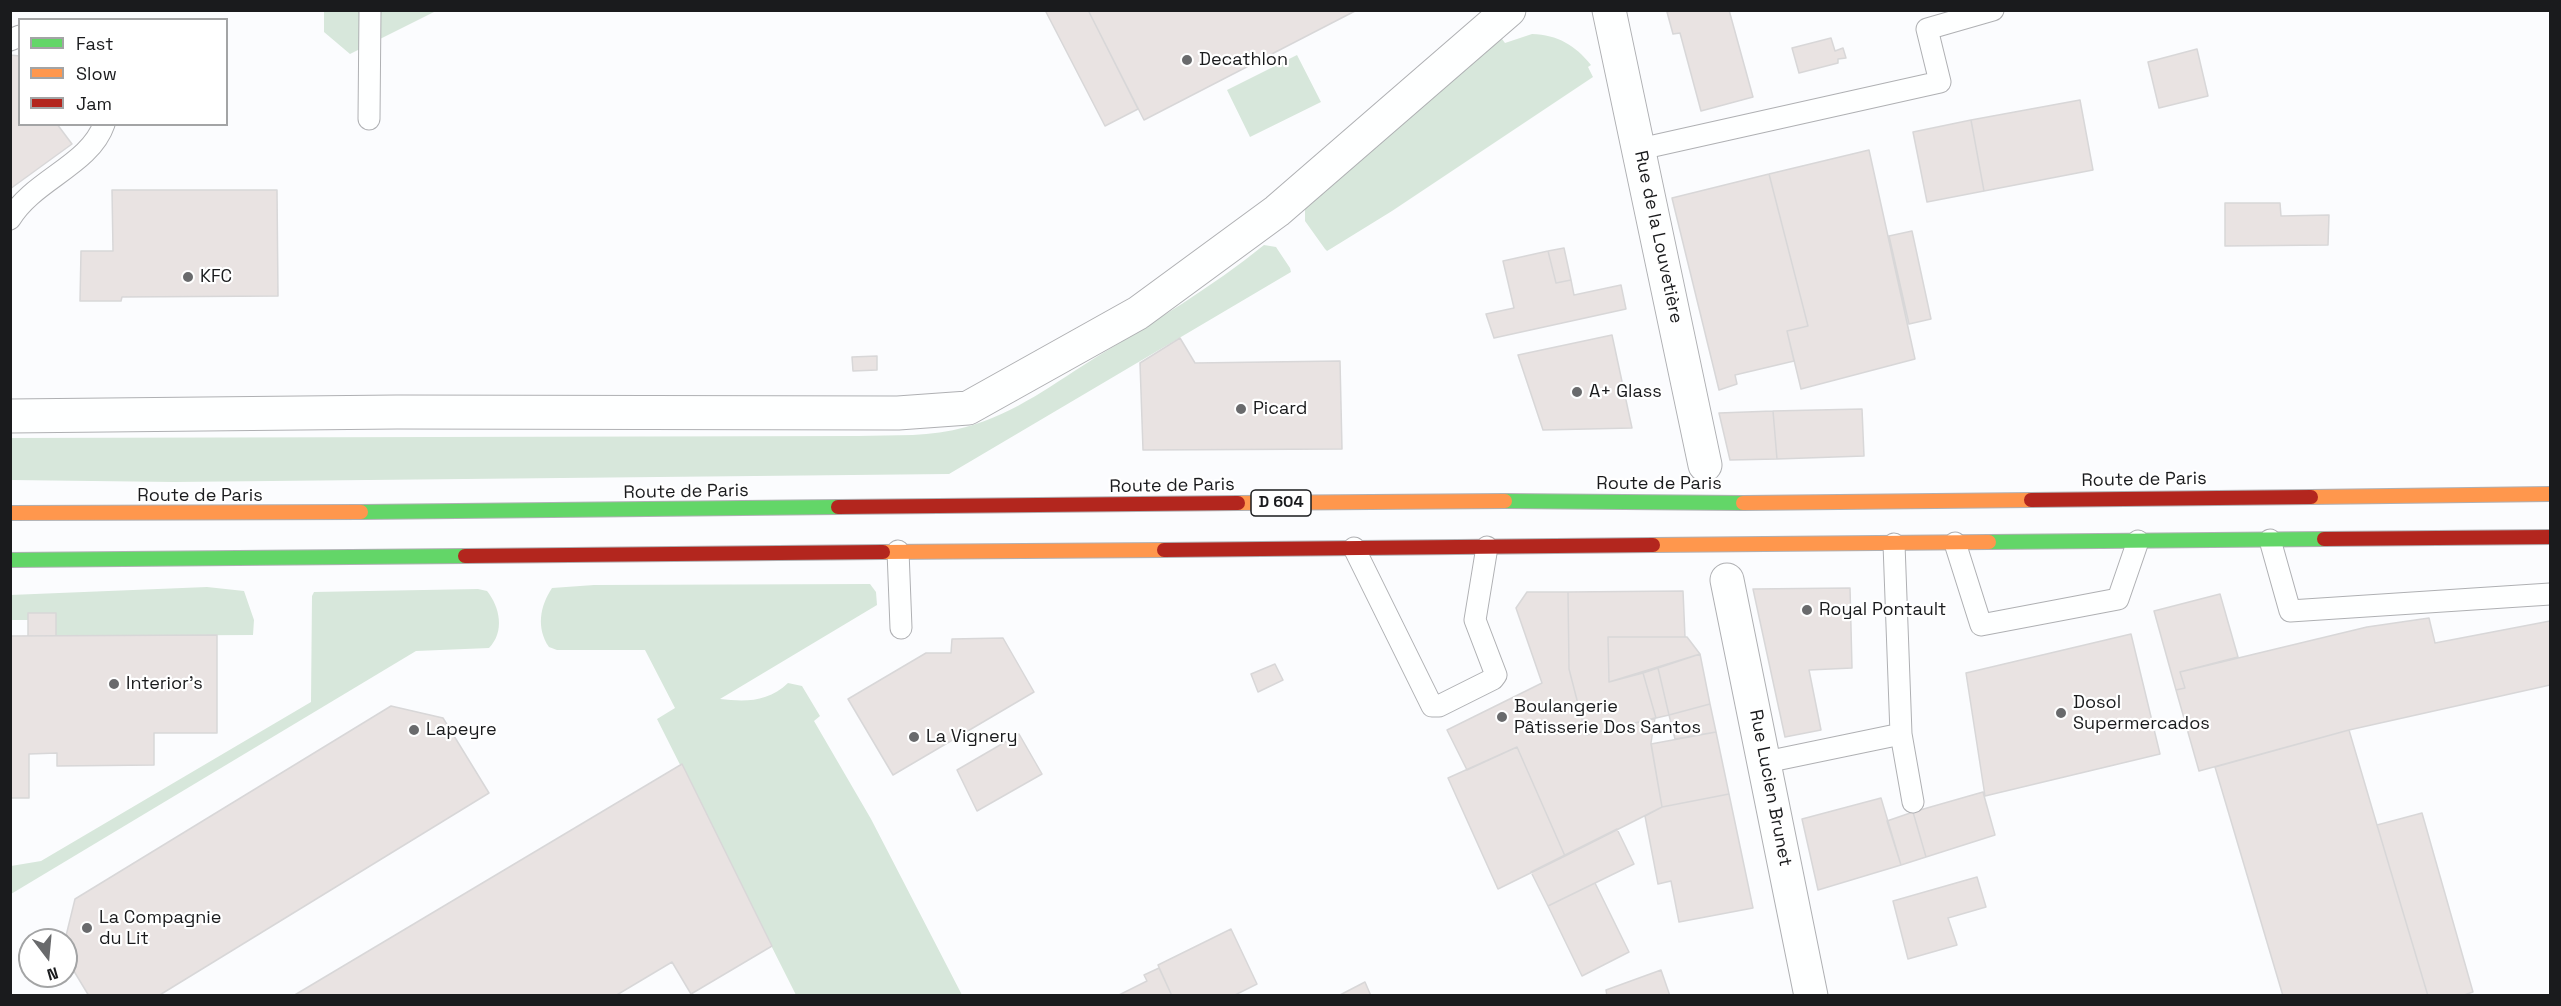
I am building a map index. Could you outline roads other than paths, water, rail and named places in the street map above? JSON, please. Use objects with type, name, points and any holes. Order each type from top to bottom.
[{"type":"main road","name":"Route de Paris","points":[[10,513],[172,514],[1461,501],[1811,503],[2550,494]]},
{"type":"main road","points":[[10,560],[2550,537]]},
{"type":"street","points":[[10,416],[397,412],[898,413],[968,408],[1138,313],[1268,218],[1509,10]]},
{"type":"street","name":"Rue de la Louvetière","points":[[1609,10],[1705,465]]},
{"type":"street","name":"Rue Lucien Brunet","points":[[1727,580],[1766,762],[1811,996]]},
{"type":"lane","points":[[369,119],[370,10]]},
{"type":"lane","points":[[1640,149],[1940,82],[1927,29],[1993,10]]},
{"type":"lane","points":[[10,219],[29,195],[91,147],[103,126]]},
{"type":"lane","points":[[2270,540],[2290,611],[2550,594]]},
{"type":"lane","points":[[1955,543],[1981,625],[2118,599],[2138,541]]},
{"type":"lane","points":[[1894,544],[1901,734],[1914,802]]},
{"type":"lane","points":[[1354,548],[1432,706],[1439,705],[1493,679],[1496,675],[1475,620],[1488,547]]},
{"type":"lane","points":[[898,551],[901,628]]},
{"type":"lane","points":[[1766,762],[1901,734]]},
{"type":"place","name":"Decathlon","points":[[1187,60]]},
{"type":"place","name":"KFC","points":[[188,277]]},
{"type":"place","name":"A+ Glass","points":[[1577,392]]},
{"type":"place","name":"Picard","points":[[1241,409]]},
{"type":"place","name":"Royal Pontault","points":[[1807,610]]},
{"type":"place","name":"Interior's","points":[[114,684]]},
{"type":"place","name":"Dosol Supermercados","points":[[2061,713]]},
{"type":"place","name":"Boulangerie Pâtisserie Dos Santos","points":[[1502,717]]},
{"type":"place","name":"Lapeyre","points":[[414,730]]},
{"type":"place","name":"La Vignery","points":[[914,737]]},
{"type":"place","name":"La Compagnie du Lit","points":[[87,928]]}]
